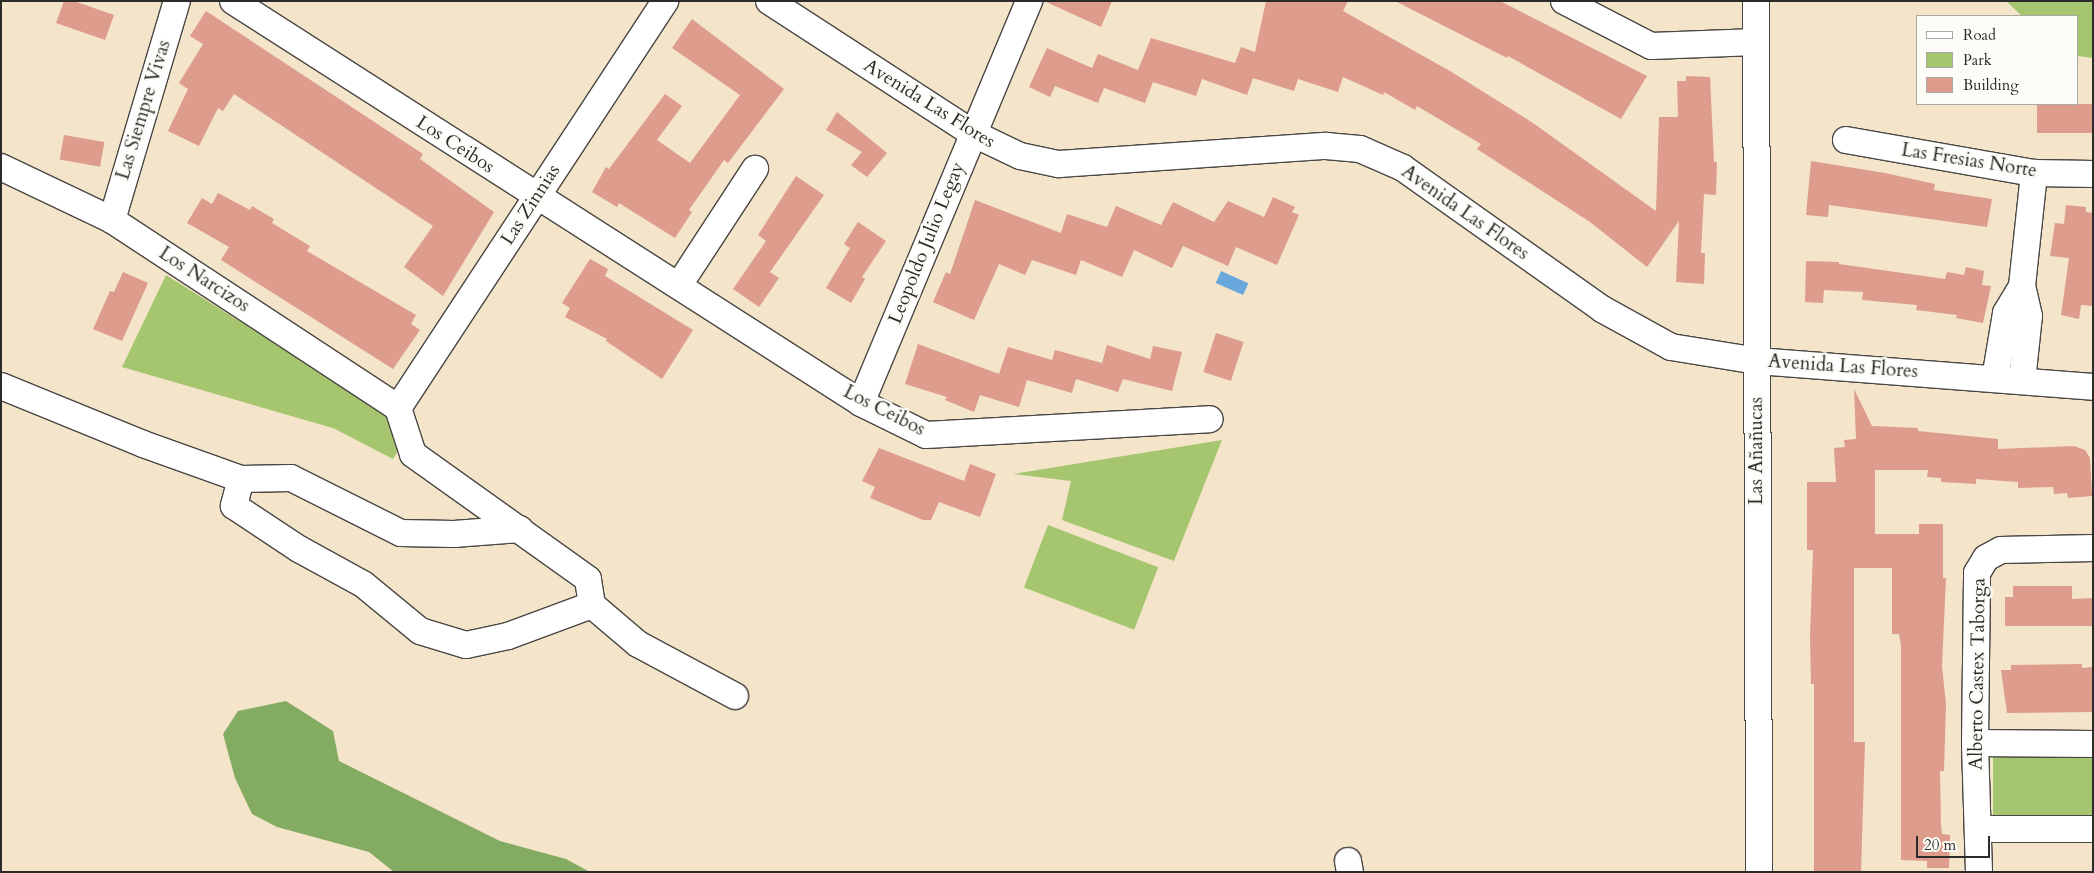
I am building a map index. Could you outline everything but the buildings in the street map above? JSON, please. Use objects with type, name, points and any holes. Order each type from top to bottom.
[{"type":"street","name":"Las Siempre Vivas","points":[[112,220],[177,1]]},
{"type":"street","name":"Los Ceibos","points":[[233,1],[536,197],[679,285],[861,403],[926,435],[1210,419]]},
{"type":"street","name":"Las Zinnias","points":[[398,408],[665,1]]},
{"type":"street","name":"Avenida Las Flores","points":[[769,1],[972,134],[1020,156],[1059,164],[1326,146],[1360,149],[1404,168],[1635,330],[1671,347],[1757,361],[2093,387]]},
{"type":"street","name":"Leopoldo Julio Legay","points":[[861,403],[1029,1]]},
{"type":"street","points":[[1564,1],[1651,46],[1756,42]]},
{"type":"street","name":"Las Añañucas","points":[[1756,1],[1759,872]]},
{"type":"street","name":"Las Fresias Norte","points":[[1846,140],[2034,173],[2093,174]]},
{"type":"street","name":"Los Narcizos","points":[[1,167],[112,220],[398,408]]},
{"type":"street","points":[[679,285],[755,169]]},
{"type":"street","points":[[2022,381],[2029,316],[2022,286],[2034,173]]},
{"type":"street","points":[[1995,379],[2006,313],[2022,286]]},
{"type":"street","points":[[1,386],[143,444],[241,479],[291,478],[401,533],[454,534],[520,529]]},
{"type":"street","points":[[398,408],[413,454],[588,579],[592,606],[638,644],[735,696]]},
{"type":"street","points":[[241,479],[234,506],[299,549],[363,584],[420,631],[466,645],[508,636],[592,606]]},
{"type":"street","name":"Alberto Castex Taborga","points":[[1979,872],[1975,743],[1976,582],[1980,565],[2001,550],[2093,548]]},
{"type":"street","points":[[1975,743],[2093,744]]},
{"type":"street","points":[[1978,829],[2093,829]]},
{"type":"green space","points":[[2006,1],[2093,1],[2093,58],[2079,56],[2079,15],[2021,15]]},
{"type":"green space","points":[[166,275],[411,429],[393,459],[333,428],[122,367]]},
{"type":"green space","points":[[1222,440],[1174,561],[1062,520],[1071,481],[1013,474]]},
{"type":"green space","points":[[1048,525],[1158,567],[1134,630],[1024,588]]},
{"type":"green space","points":[[286,701],[333,731],[339,761],[500,841],[566,859],[590,872],[394,872],[369,852],[277,827],[252,814],[235,778],[223,734],[238,711]]},
{"type":"green space","points":[[1993,756],[2093,756],[2093,818],[1993,818]]},
{"type":"water","points":[[1221,271],[1248,283],[1243,295],[1216,283]]}]
